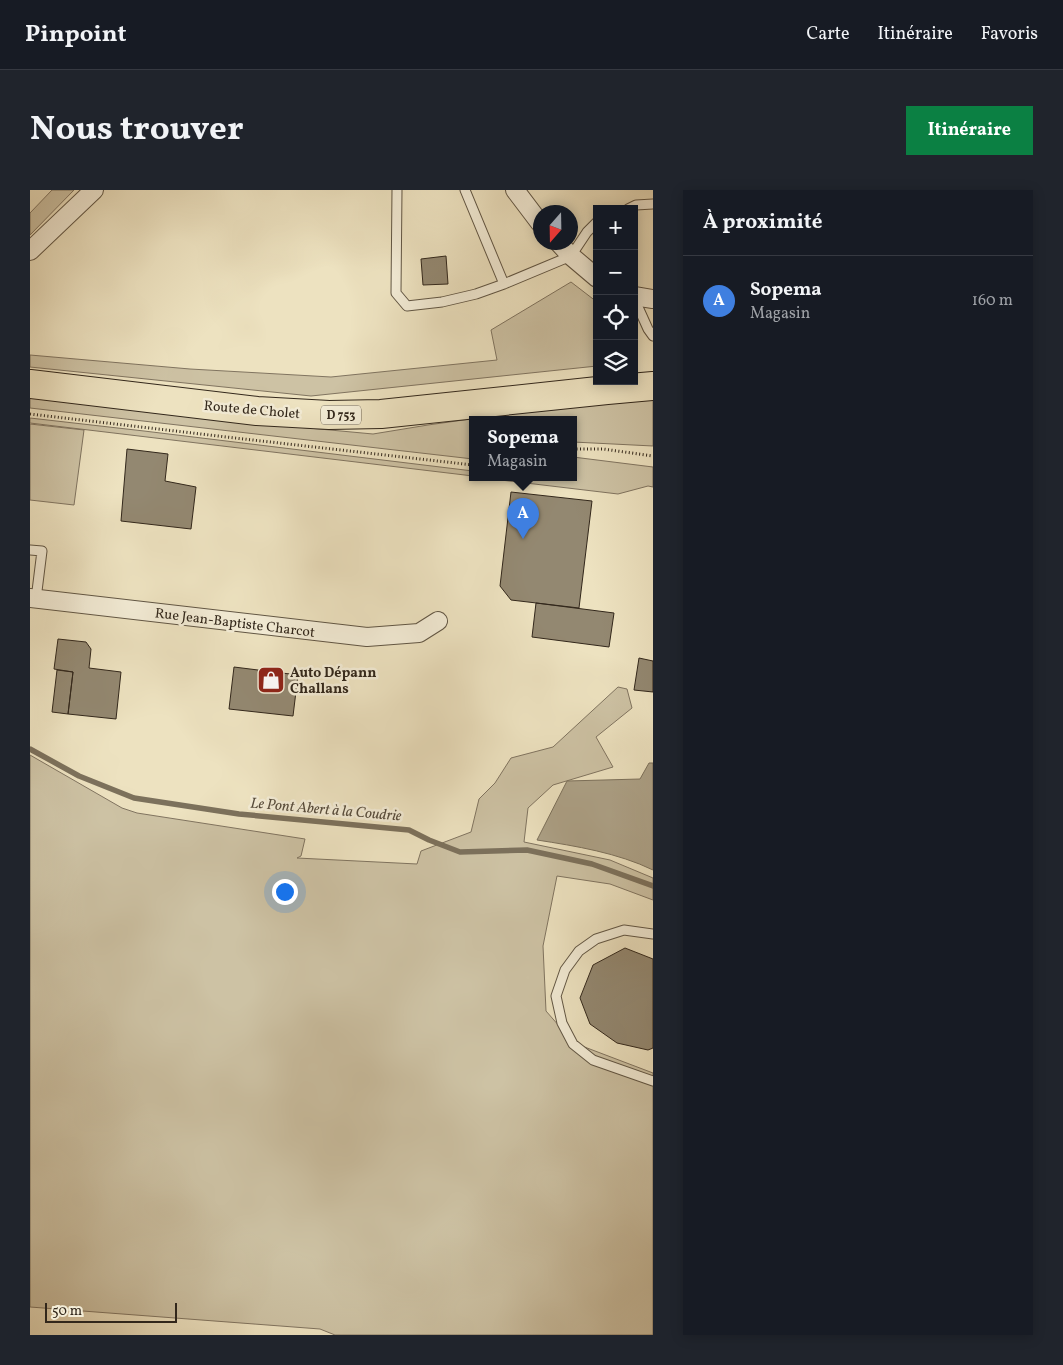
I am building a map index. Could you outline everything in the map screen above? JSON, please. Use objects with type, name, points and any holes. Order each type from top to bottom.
[{"type":"main road","name":"Route de Cholet","points":[[30,384],[257,411],[349,415],[382,414],[653,386]]},
{"type":"street","points":[[30,251],[94,190]]},
{"type":"street","points":[[516,190],[533,213]]},
{"type":"street","points":[[565,250],[593,275]]},
{"type":"street","points":[[638,297],[653,299]]},
{"type":"street","name":"Rue Jean-Baptiste Charcot","points":[[33,598],[367,637],[419,633],[438,621]]},
{"type":"lane","points":[[397,190],[396,293],[407,306],[442,302],[476,294],[570,256],[593,226]]},
{"type":"lane","points":[[465,190],[504,284]]},
{"type":"lane","points":[[636,205],[653,204]]},
{"type":"lane","points":[[638,306],[653,336]]},
{"type":"lane","points":[[30,550],[42,551],[33,598]]},
{"type":"lane","points":[[653,934],[624,930],[596,939],[579,951],[565,970],[556,996],[562,1023],[573,1044],[592,1060],[653,1081]]},
{"type":"path","points":[[30,414],[469,464]]},
{"type":"path","points":[[577,449],[603,449],[653,456]]},
{"type":"shaded area","points":[[52,190],[74,190],[30,235],[30,213]]},
{"type":"shaded area","points":[[571,282],[593,299],[593,366],[311,396],[30,367],[30,355],[190,369],[331,377],[497,360],[491,330]]},
{"type":"shaded area","points":[[30,394],[287,426],[373,434],[469,419],[469,459],[30,408]]},
{"type":"shaded area","points":[[653,399],[653,446],[577,442],[577,416],[492,416],[563,406]]},
{"type":"shaded area","points":[[30,418],[144,431],[469,471],[469,476],[30,423]]},
{"type":"shaded area","points":[[30,424],[84,430],[74,505],[30,500]]},
{"type":"shaded area","points":[[577,458],[653,467],[653,487],[648,486],[618,494],[509,481],[577,481]]},
{"type":"shaded area","points":[[618,687],[627,689],[632,708],[596,737],[613,767],[553,785],[528,808],[524,842],[610,860],[653,878],[653,900],[610,884],[557,876],[543,946],[546,1011],[574,1043],[653,1073],[653,1335],[335,1335],[320,1329],[30,1307],[30,755],[122,808],[137,813],[305,839],[301,856],[297,858],[417,864],[421,851],[471,832],[479,799],[495,783],[511,758],[553,747]]},
{"type":"shaded area","points":[[649,763],[653,763],[653,870],[611,855],[537,840],[567,781],[640,779]]},
{"type":"building","points":[[446,256],[448,284],[423,285],[421,259]]},
{"type":"building","points":[[127,449],[168,454],[165,481],[196,487],[191,529],[121,521]]},
{"type":"building","points":[[511,492],[592,501],[579,608],[511,600],[500,586]]},
{"type":"building","points":[[536,603],[614,613],[609,647],[532,637]]},
{"type":"building","points":[[58,639],[86,642],[91,649],[89,668],[121,672],[116,719],[68,714],[73,672],[54,669]]},
{"type":"building","points":[[639,658],[653,661],[653,692],[634,690]]},
{"type":"building","points":[[234,667],[298,675],[293,716],[229,709]]},
{"type":"building","points":[[57,670],[73,672],[68,714],[52,712]]},
{"type":"building","points":[[625,948],[653,959],[653,1048],[648,1050],[617,1043],[590,1024],[580,998],[593,965]]},
{"type":"waterway","name":"Le Pont Abert à la Coudrie","points":[[30,749],[79,776],[134,798],[239,814],[409,830],[460,852],[527,850],[592,864],[653,886]]},
{"type":"place","name":"Sopema","points":[[523,539]]},
{"type":"place","name":"Auto Dépann Challans","points":[[271,680]]}]
